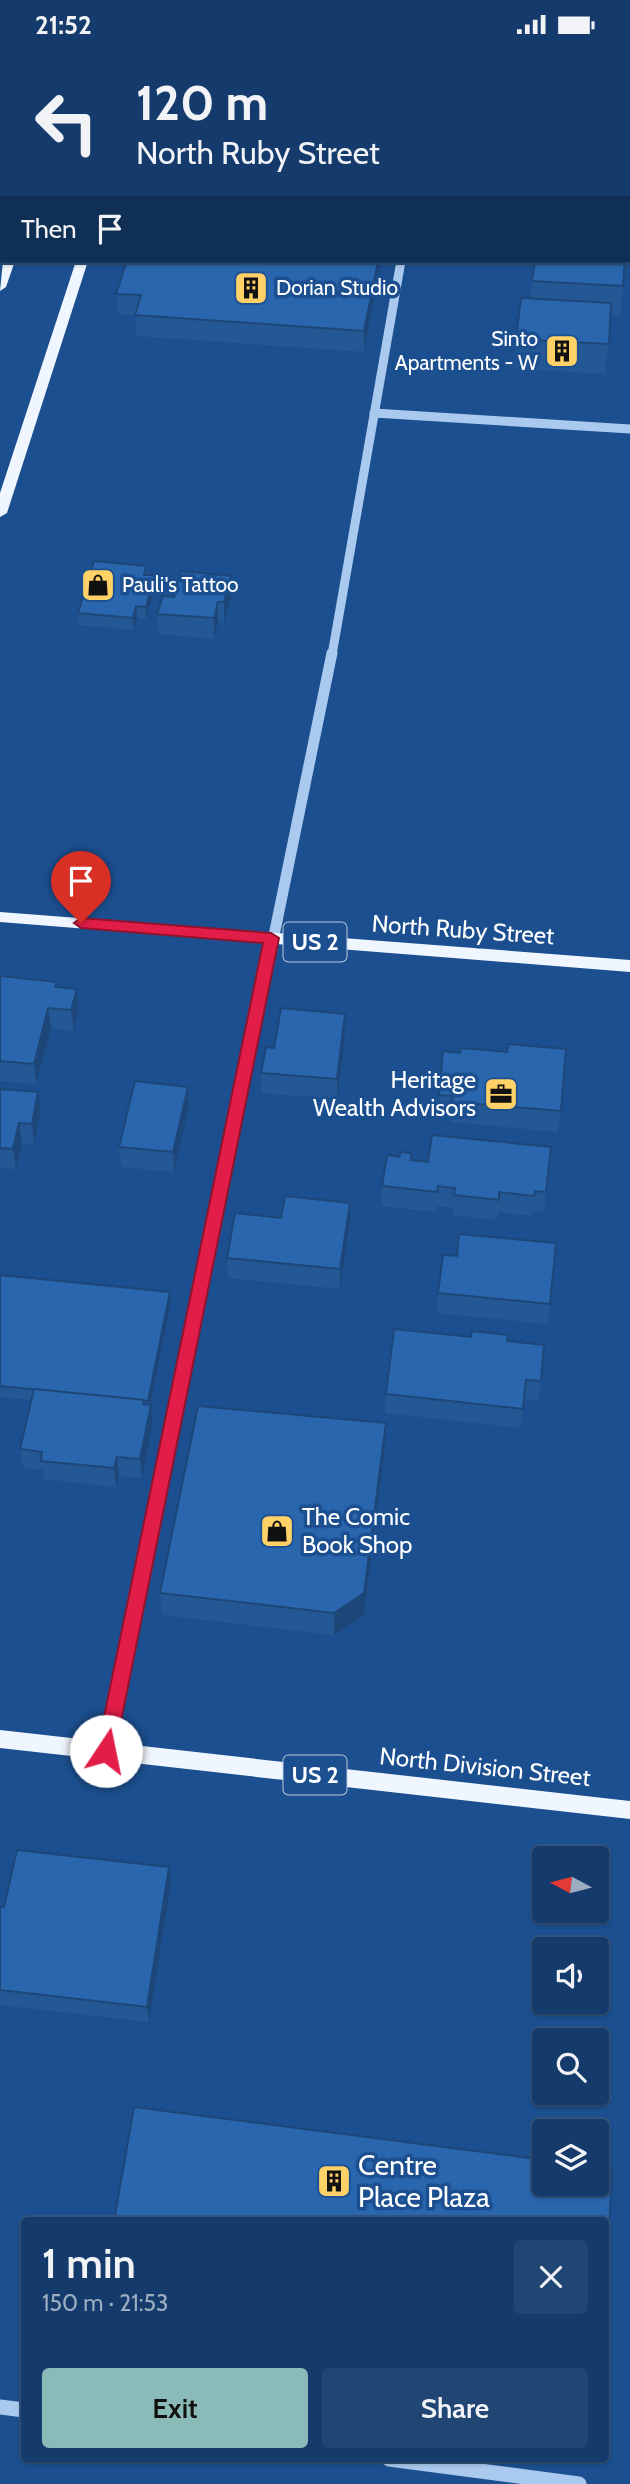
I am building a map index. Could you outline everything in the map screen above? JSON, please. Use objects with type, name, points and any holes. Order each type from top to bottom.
[{"type":"main road","points":[[0,286],[8,263]]},
{"type":"main road","points":[[0,513],[81,263]]},
{"type":"main road","name":"North Ruby Street","points":[[0,917],[630,966]]},
{"type":"main road","name":"North Division Street","points":[[0,1739],[630,1810]]},
{"type":"street","points":[[106,1751],[271,938],[334,643],[401,263]]},
{"type":"street","points":[[374,413],[630,429]]},
{"type":"street","points":[[0,2407],[21,2410]]},
{"type":"lane","points":[[412,2462],[579,2484]]},
{"type":"building","name":"Dorian Studio","points":[[126,263],[378,263],[364,331],[135,315],[141,295],[116,294]]},
{"type":"building","points":[[535,263],[625,263],[623,286],[532,281]]},
{"type":"building","points":[[521,298],[611,303],[609,344],[516,339]]},
{"type":"building","points":[[94,561],[146,566],[144,575],[155,575],[146,607],[136,606],[133,618],[78,613]]},
{"type":"building","points":[[181,571],[231,576],[224,602],[218,602],[214,618],[157,614],[163,596],[174,597]]},
{"type":"building","points":[[0,976],[57,982],[55,987],[77,989],[71,1010],[48,1008],[34,1064],[0,1061]]},
{"type":"building","points":[[281,1008],[345,1014],[337,1079],[261,1073],[266,1047],[274,1048]]},
{"type":"building","name":"Heritage Wealth Advisors","points":[[508,1044],[566,1049],[561,1111],[452,1102],[453,1096],[439,1095],[443,1051],[460,1053],[461,1048],[507,1052]]},
{"type":"building","points":[[135,1081],[188,1087],[173,1152],[119,1147]]},
{"type":"building","points":[[0,1089],[38,1092],[32,1124],[19,1123],[13,1149],[0,1148]]},
{"type":"building","points":[[432,1135],[551,1147],[546,1192],[535,1191],[534,1196],[499,1192],[499,1200],[454,1195],[455,1188],[438,1186],[437,1192],[382,1186],[387,1155],[399,1157],[401,1152],[411,1153],[411,1160],[428,1162]]},
{"type":"building","points":[[285,1196],[350,1203],[340,1269],[227,1258],[235,1213],[281,1218]]},
{"type":"building","points":[[459,1234],[556,1243],[550,1304],[438,1293],[443,1255],[457,1256]]},
{"type":"building","points":[[0,1275],[170,1292],[148,1401],[0,1386]]},
{"type":"building","points":[[394,1329],[471,1337],[472,1331],[508,1335],[507,1341],[544,1345],[541,1381],[526,1380],[523,1409],[386,1394]]},
{"type":"building","points":[[34,1389],[144,1400],[143,1404],[151,1405],[140,1459],[117,1457],[114,1468],[41,1461],[42,1452],[20,1449]]},
{"type":"building","name":"The Comic Book Shop","points":[[198,1406],[386,1423],[364,1593],[334,1613],[160,1593]]},
{"type":"building","points":[[17,1850],[169,1867],[147,2007],[0,1990],[0,1907],[4,1907]]},
{"type":"building","name":"Centre Place Plaza","points":[[134,2107],[532,2158],[532,2196],[609,2196],[609,2169],[612,2169],[609,2228],[609,2217],[115,2217]]},
{"type":"place","name":"Dorian Studio","points":[[251,288]]},
{"type":"place","name":"Sinto Apartments - W","points":[[562,351]]},
{"type":"place","name":"Pauli's Tattoo","points":[[98,585]]},
{"type":"place","name":"Heritage Wealth Advisors","points":[[501,1094]]},
{"type":"place","name":"The Comic Book Shop","points":[[277,1531]]},
{"type":"place","name":"Centre Place Plaza","points":[[334,2181]]},
{"type":"route","points":[[81,923],[271,938],[106,1751]]}]
